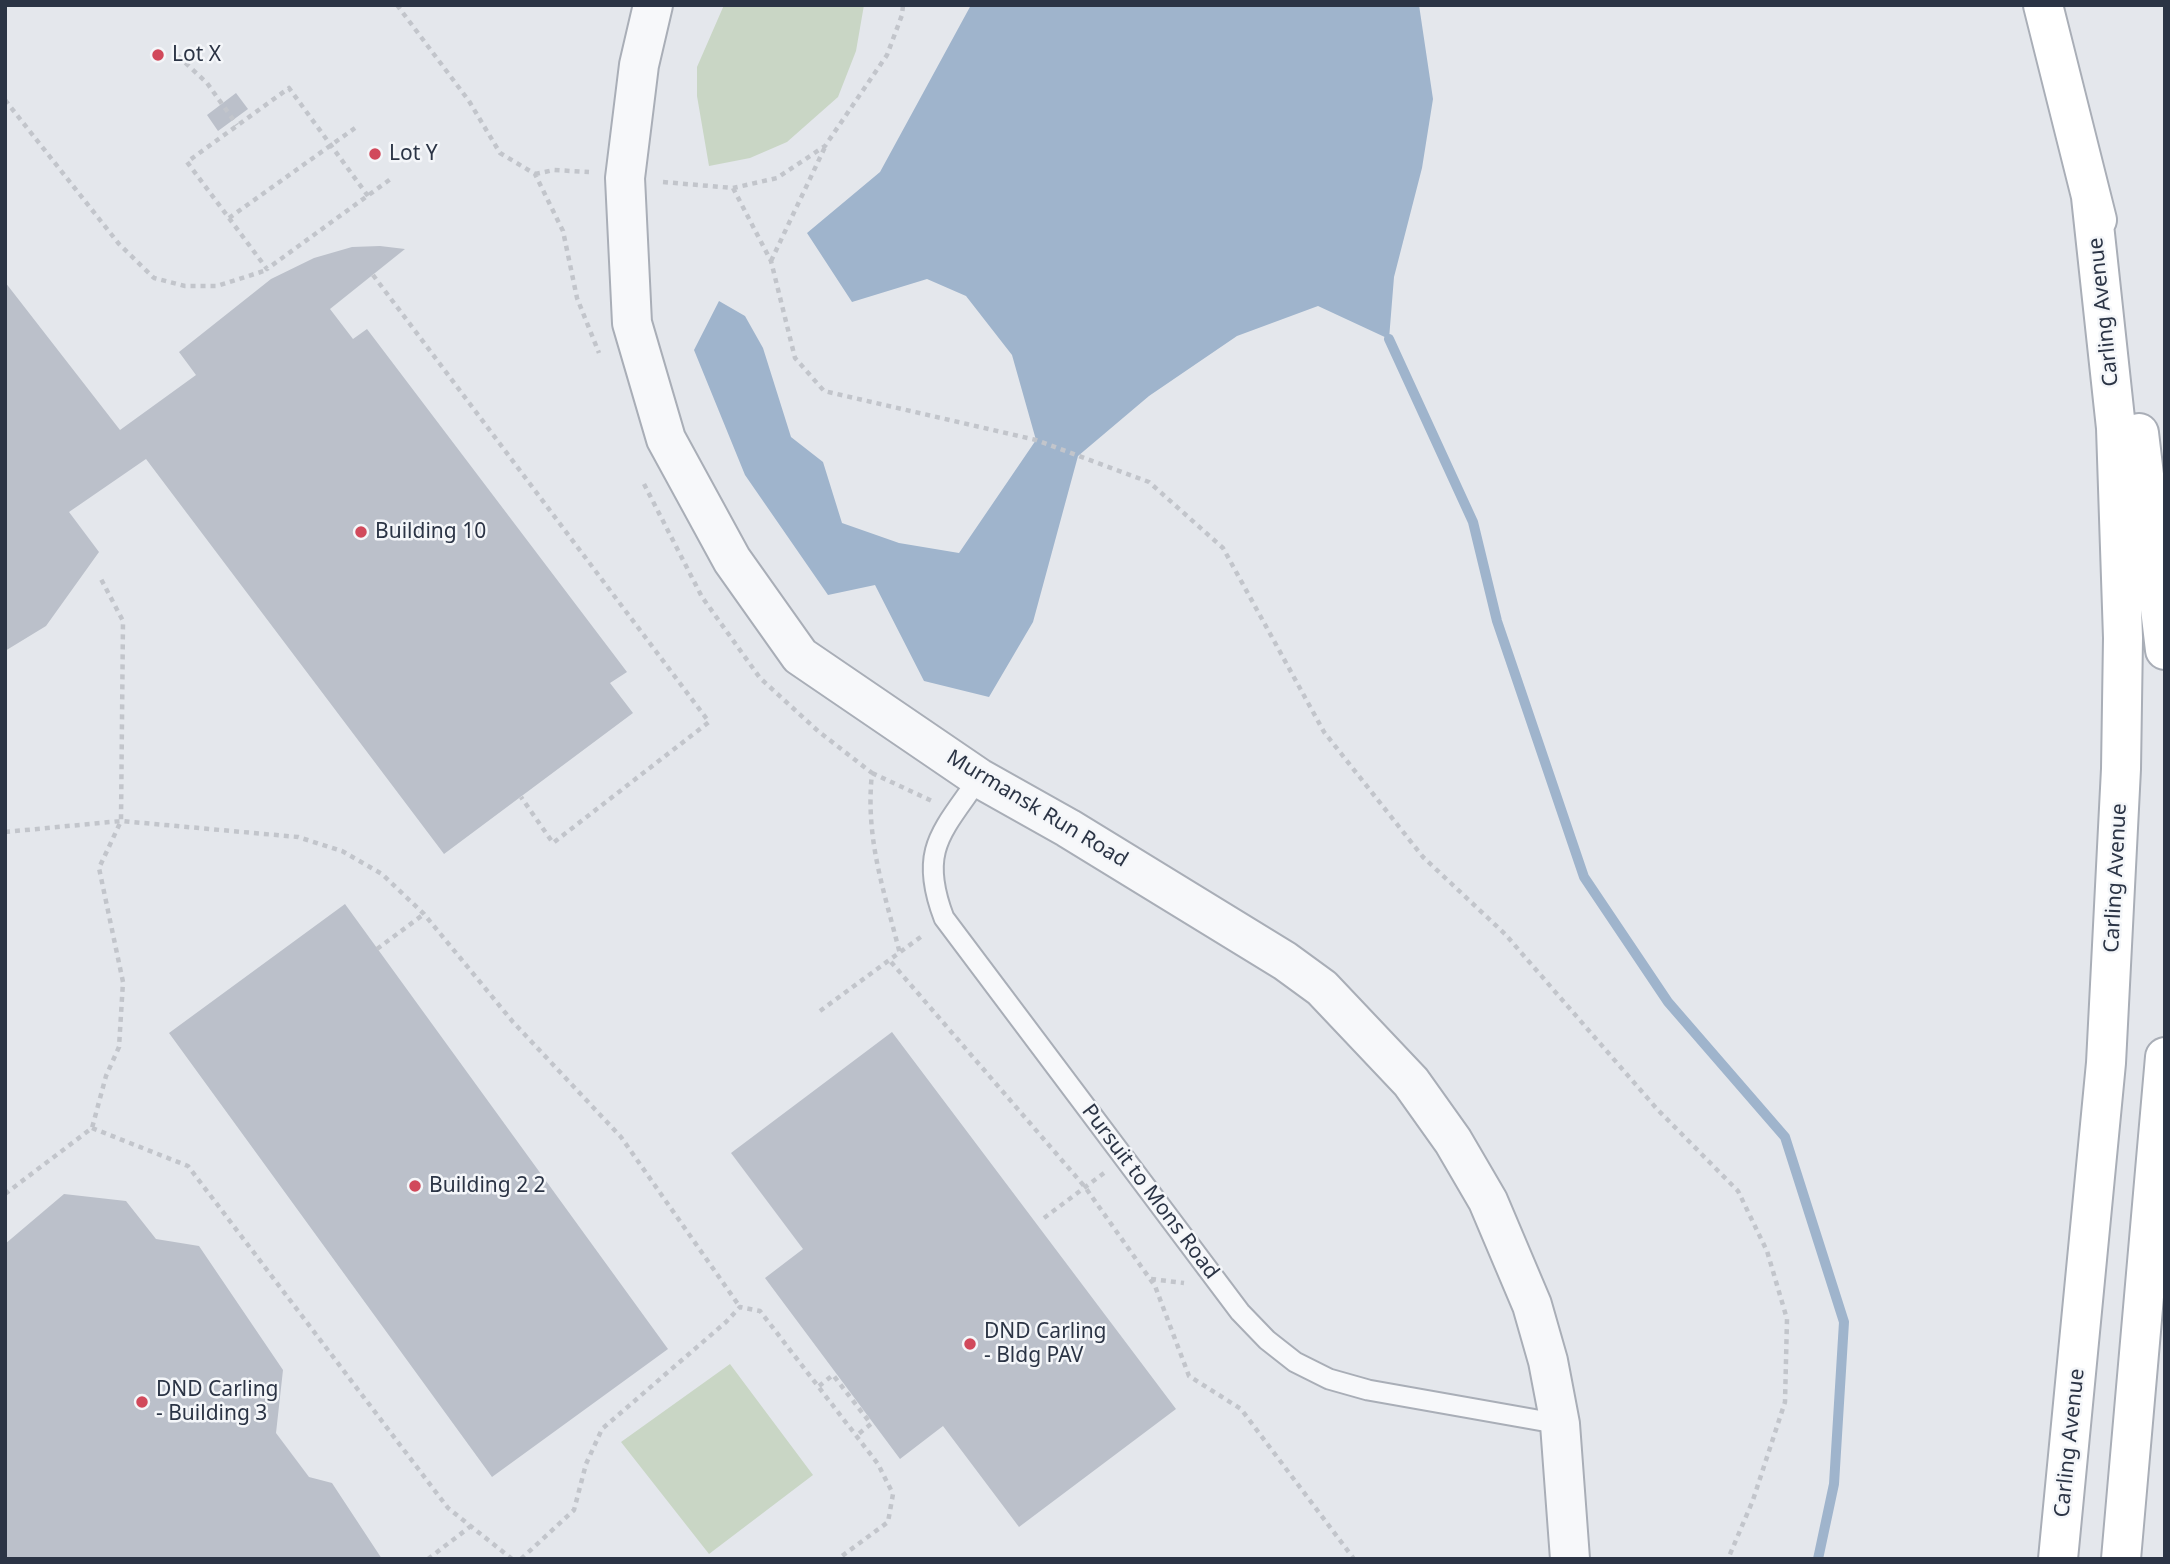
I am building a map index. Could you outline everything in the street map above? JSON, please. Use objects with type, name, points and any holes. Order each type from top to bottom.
[{"type":"main road","name":"Carling Avenue","points":[[2043,5],[2127,348],[2165,650]]},
{"type":"main road","name":"Carling Avenue","points":[[2058,1559],[2106,1063],[2121,769],[2123,625],[2116,428],[2091,197]]},
{"type":"main road","points":[[2121,1559],[2165,1057]]},
{"type":"street","name":"Murmansk Run Road","points":[[653,5],[639,65],[625,178],[632,323],[666,439],[732,560],[800,656],[979,778],[1079,834],[1285,961],[1322,988],[1379,1045],[1411,1082],[1453,1141],[1488,1201],[1532,1305],[1548,1361],[1560,1424],[1570,1559]]},
{"type":"lane","name":"Pursuit to Mons Road","points":[[979,778],[936,840],[932,870],[935,893],[944,918],[1241,1312],[1267,1340],[1295,1362],[1329,1380],[1368,1390],[1560,1424]]},
{"type":"path","points":[[397,5],[469,102]]},
{"type":"path","points":[[771,261],[825,146],[887,55],[903,5]]},
{"type":"path","points":[[178,56],[207,83],[237,125]]},
{"type":"path","points":[[267,269],[187,162],[237,125],[289,88],[368,196]]},
{"type":"path","points":[[5,100],[119,243],[154,278],[185,285],[217,286],[267,269],[392,178]]},
{"type":"path","points":[[229,218],[355,128]]},
{"type":"path","points":[[535,174],[554,170],[733,188],[777,178],[825,146]]},
{"type":"path","points":[[733,188],[771,261],[794,358],[824,391],[1036,440],[1149,482],[1223,548],[1324,732],[1423,856],[1505,934],[1657,1109],[1738,1191],[1767,1251],[1787,1319],[1784,1402],[1753,1500],[1728,1559]]},
{"type":"path","points":[[373,275],[709,722],[553,843],[521,797]]},
{"type":"path","points":[[5,1194],[92,1128],[106,1076],[119,1047],[122,982],[99,868],[121,821],[123,621],[101,579]]},
{"type":"path","points":[[872,773],[955,813]]},
{"type":"path","points":[[5,832],[121,821],[298,837],[342,851],[382,874],[424,914],[513,1022],[621,1137],[740,1307],[760,1311],[878,1464],[893,1494],[888,1522],[838,1559]]},
{"type":"path","points":[[377,949],[424,914]]},
{"type":"path","points":[[820,1011],[891,962],[944,918]]},
{"type":"path","points":[[891,962],[1085,1186],[1155,1286],[1189,1376],[1241,1409],[1354,1559]]},
{"type":"path","points":[[92,1128],[188,1166],[448,1508],[512,1559]]},
{"type":"path","points":[[1044,1218],[1124,1157]]},
{"type":"path","points":[[521,1559],[573,1510],[586,1464],[602,1429],[740,1307]]},
{"type":"path","points":[[818,1386],[833,1375],[871,1424],[856,1436]]},
{"type":"path","points":[[428,1559],[471,1527]]},
{"type":"green space","points":[[724,5],[864,5],[856,51],[838,97],[787,142],[750,158],[709,166],[697,96],[697,67]]},
{"type":"green space","points":[[730,1364],[813,1475],[709,1554],[621,1442]]},
{"type":"water","points":[[971,5],[1419,5],[1433,99],[1422,168],[1394,277],[1389,339],[1318,306],[1237,336],[1149,396],[1078,456],[1033,622],[989,697],[924,681],[875,585],[828,595],[745,475],[694,350],[719,301],[745,316],[763,348],[791,437],[823,462],[842,523],[899,543],[959,553],[1036,440],[1012,355],[966,296],[927,279],[852,302],[807,233],[880,172]]},
{"type":"building","points":[[236,93],[248,109],[218,131],[207,115]]},
{"type":"building","name":"Building 10","points":[[352,247],[405,249],[330,309],[353,339],[367,329],[627,672],[610,683],[633,713],[444,854],[146,459],[69,512],[99,552],[46,626],[5,651],[5,282],[120,430],[196,375],[179,352],[271,279],[314,258]]},
{"type":"building","name":"Building 2 2","points":[[345,904],[668,1349],[492,1477],[169,1033]]},
{"type":"building","name":"DND Carling - Bldg PAV","points":[[892,1032],[1176,1409],[1019,1527],[943,1426],[900,1459],[765,1278],[803,1249],[731,1153]]},
{"type":"building","name":"DND Carling - Building 3","points":[[64,1194],[126,1201],[156,1239],[199,1246],[283,1370],[276,1433],[309,1477],[332,1483],[382,1559],[5,1559],[5,1244]]},
{"type":"waterway","points":[[1389,339],[1473,522],[1497,621],[1584,877],[1668,1002],[1785,1137],[1844,1322],[1834,1484],[1818,1559]]},
{"type":"place","name":"Lot X","points":[[158,55]]},
{"type":"place","name":"Lot Y","points":[[375,154]]},
{"type":"place","name":"Building 10","points":[[361,532]]},
{"type":"place","name":"Building 2 2","points":[[415,1186]]},
{"type":"place","name":"DND Carling - Bldg PAV","points":[[970,1344]]},
{"type":"place","name":"DND Carling - Building 3","points":[[142,1402]]}]
